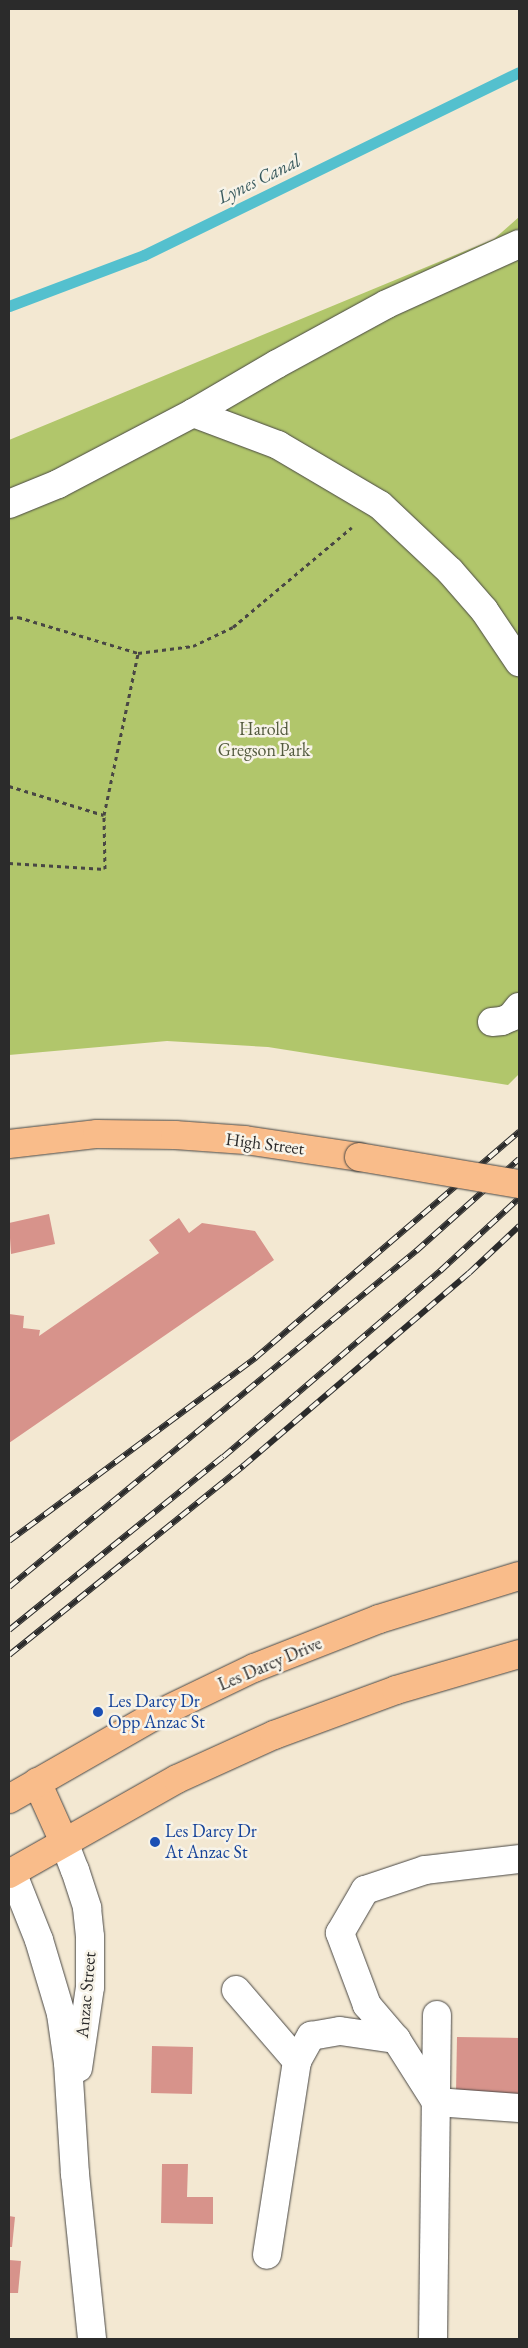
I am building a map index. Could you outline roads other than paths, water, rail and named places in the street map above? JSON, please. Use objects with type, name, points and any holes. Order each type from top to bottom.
[{"type":"main road","name":"High Street","points":[[9,1144],[97,1134],[175,1135],[245,1140],[519,1184]]},
{"type":"main road","name":"Les Darcy Drive","points":[[9,1799],[152,1718],[254,1668],[379,1619],[519,1576]]},
{"type":"main road","points":[[10,1871],[177,1779],[274,1735],[396,1690],[519,1654]]},
{"type":"main road","points":[[37,1782],[64,1842]]},
{"type":"street","points":[[9,504],[58,484],[193,413],[277,364],[387,304],[519,244]]},
{"type":"street","points":[[193,413],[278,445],[380,505],[450,571],[484,610],[519,662]]},
{"type":"street","points":[[492,1022],[511,1017],[519,1007]]},
{"type":"street","name":"Anzac Street","points":[[64,1842],[76,1870],[87,1908],[90,1937],[90,1987],[78,2064],[73,2122]]},
{"type":"street","points":[[436,2102],[396,2039],[367,2005],[340,1933],[365,1890],[425,1870],[519,1859]]},
{"type":"street","name":"Anzac Street","points":[[10,1871],[39,1940],[61,2014],[73,2122],[75,2174],[92,2339]]},
{"type":"street","points":[[236,1990],[297,2060]]},
{"type":"street","points":[[433,2339],[437,2015]]},
{"type":"street","points":[[266,2255],[297,2060],[311,2036],[340,2031],[396,2039]]},
{"type":"street","points":[[436,2102],[519,2108]]},
{"type":"waterway","name":"Lynes Canal","points":[[9,306],[144,255],[519,72]]},
{"type":"railway","points":[[9,1541],[255,1358],[519,1132]]},
{"type":"railway","points":[[9,1587],[416,1251],[519,1159]]},
{"type":"railway","points":[[9,1630],[223,1457],[440,1271],[519,1198]]},
{"type":"railway","points":[[9,1655],[243,1466],[469,1273],[519,1226]]},
{"type":"place","name":"Les Darcy Dr Opp Anzac St","points":[[98,1712]]},
{"type":"place","name":"Les Darcy Dr At Anzac St","points":[[155,1842]]},
{"type":"park label","name":"Harold Gregson Park","points":[[264,740]]}]
